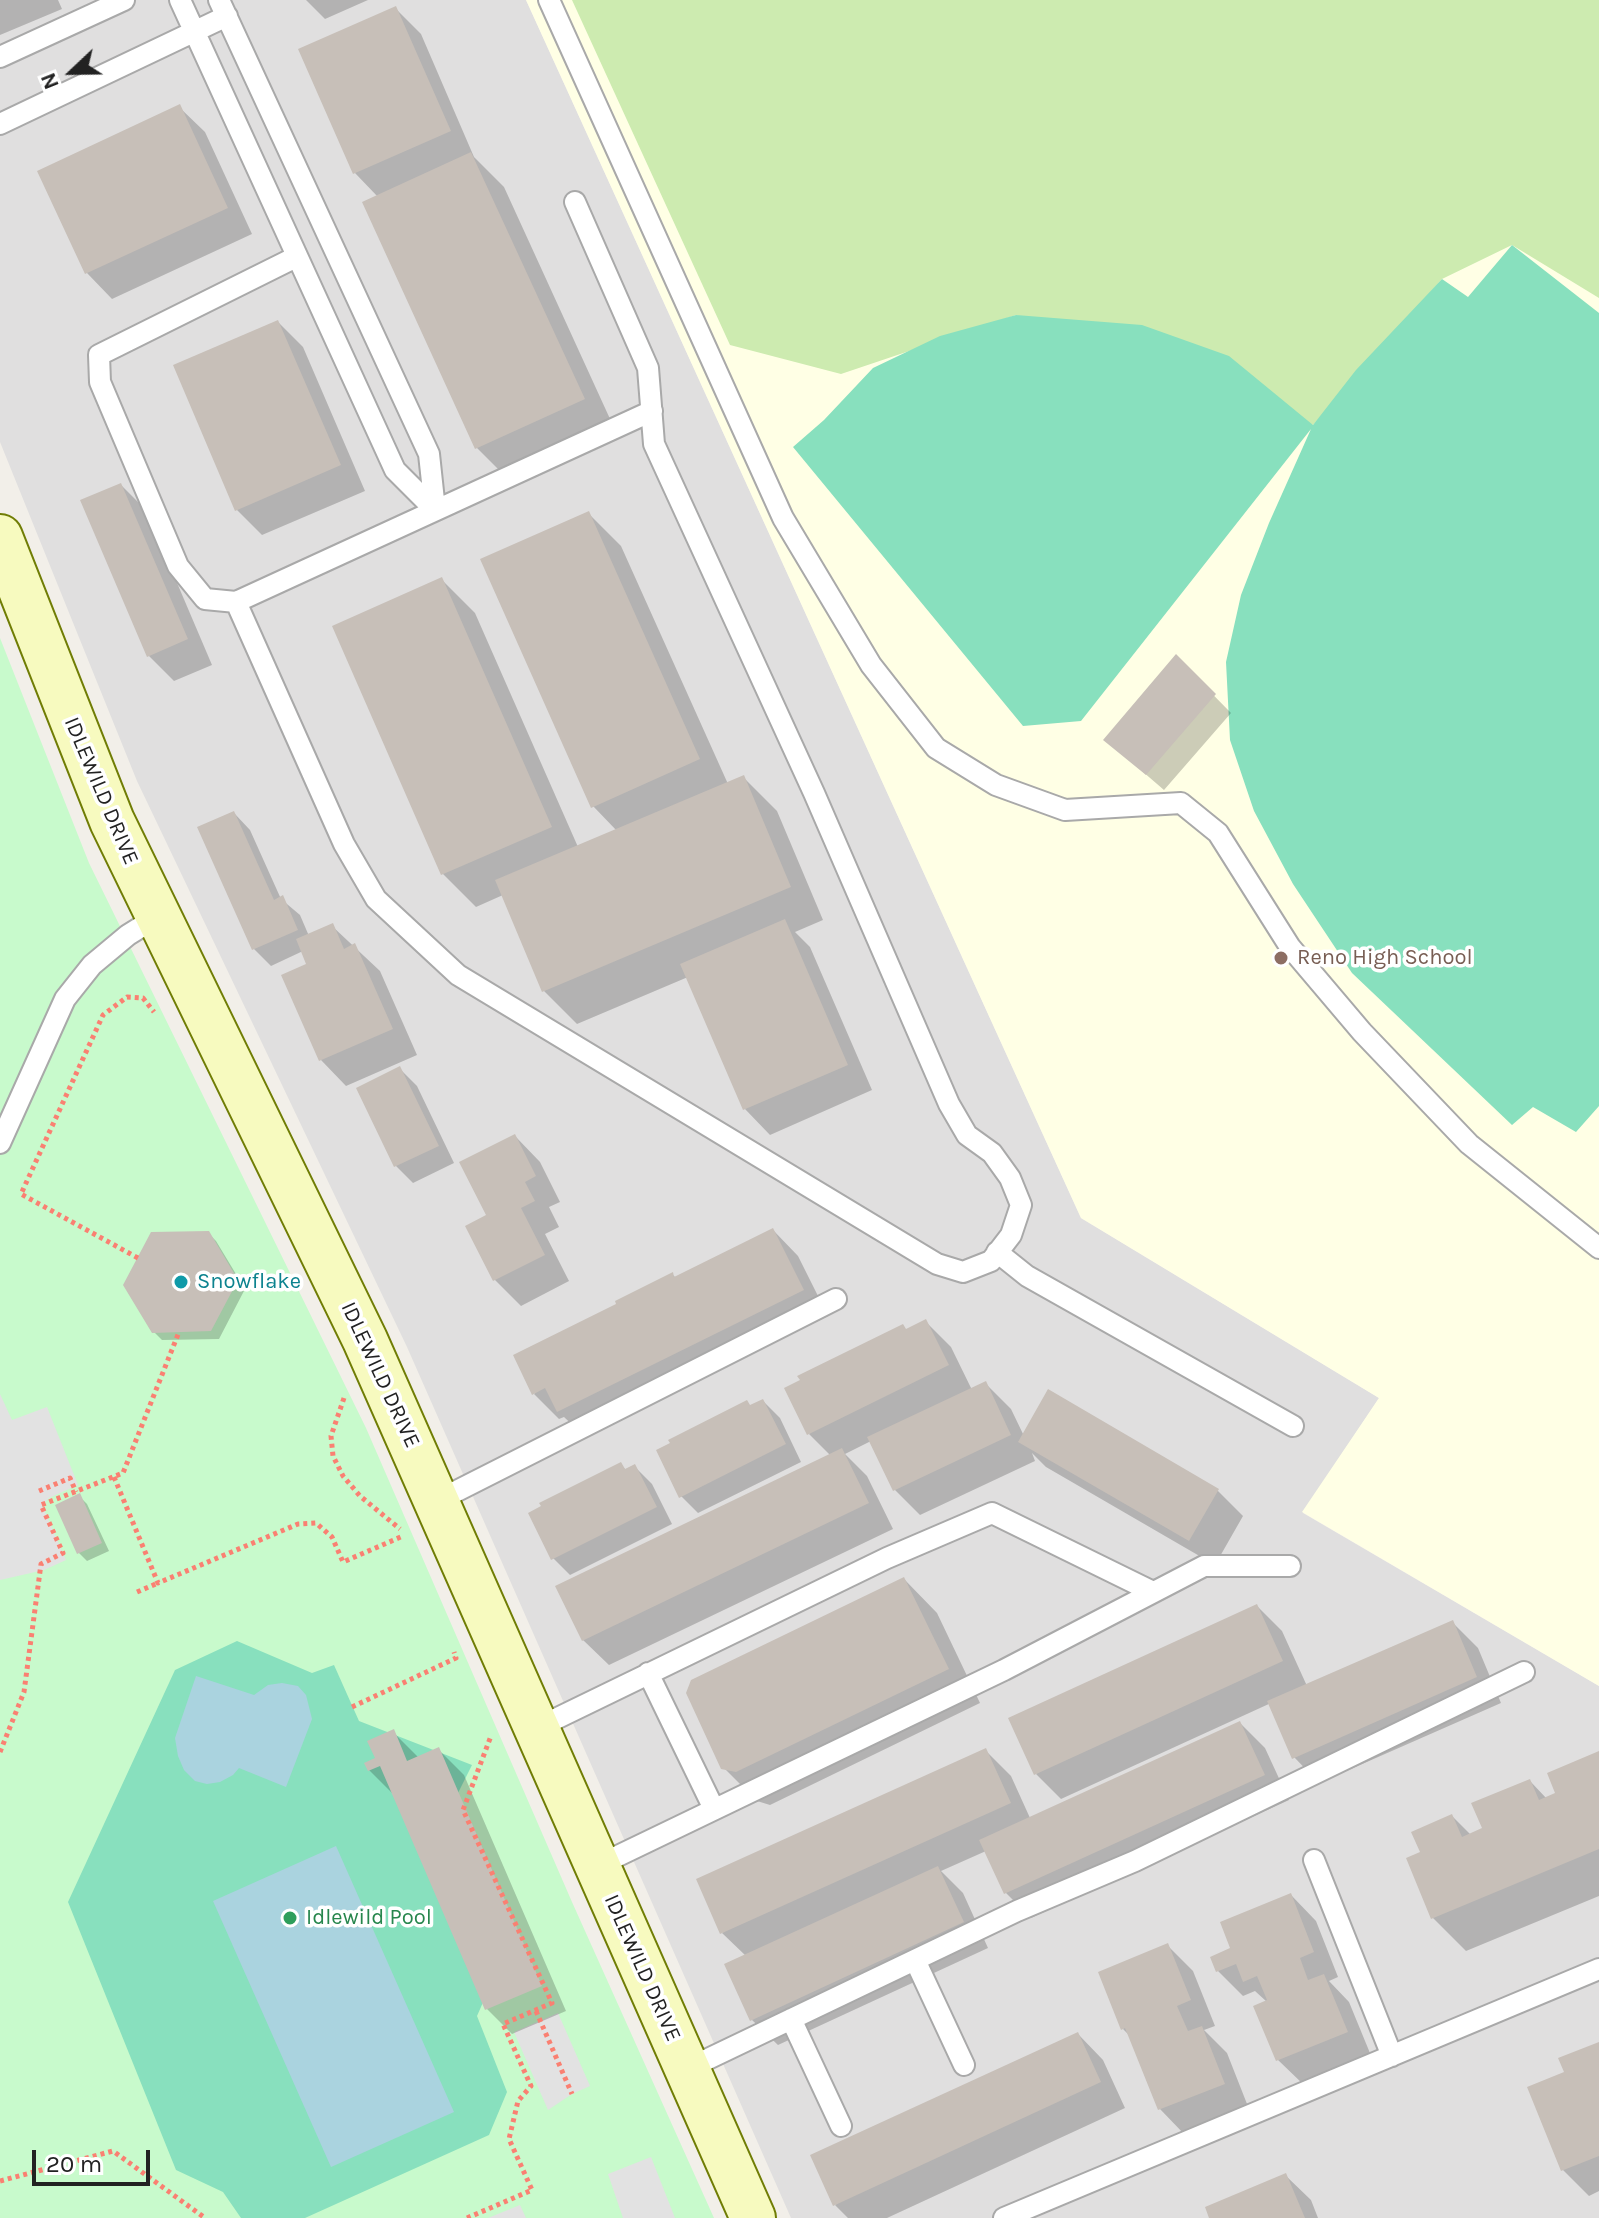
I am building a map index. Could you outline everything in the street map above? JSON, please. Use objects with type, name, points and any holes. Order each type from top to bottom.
[{"type":"street","name":"IDLEWILD DRIVE","points":[[0,537],[84,755],[157,917],[365,1340],[753,2218]]},
{"type":"lane","points":[[0,57],[124,0]]},
{"type":"lane","points":[[180,0],[395,470],[435,510]]},
{"type":"lane","points":[[549,0],[783,518],[871,665],[936,748],[996,785],[1065,810],[1181,803],[1218,833],[1290,947],[1362,1032],[1469,1144],[1599,1248]]},
{"type":"lane","points":[[0,124],[194,31],[223,8],[429,454],[435,510]]},
{"type":"lane","points":[[236,602],[344,844],[369,888],[376,899],[458,975],[937,1264],[963,1272],[991,1261],[1011,1235],[1021,1205],[1010,1178],[992,1153],[967,1135],[949,1104],[814,793],[654,444],[648,368],[575,202]]},
{"type":"lane","points":[[296,257],[99,355],[100,382],[178,566],[205,599],[236,602],[652,411]]},
{"type":"lane","points":[[0,1143],[65,999],[92,965],[128,935],[157,917]]},
{"type":"lane","points":[[997,1252],[1027,1276],[1293,1426]]},
{"type":"lane","points":[[437,1501],[836,1299]]},
{"type":"lane","points":[[537,1728],[887,1558],[992,1513],[1153,1592]]},
{"type":"lane","points":[[597,1866],[1004,1670],[1204,1566],[1290,1566]]},
{"type":"lane","points":[[687,2069],[1017,1911],[1135,1861],[1524,1672]]},
{"type":"lane","points":[[648,1673],[714,1809]]},
{"type":"lane","points":[[1314,1860],[1392,2056]]},
{"type":"lane","points":[[915,1960],[964,2065]]},
{"type":"lane","points":[[1004,2218],[1599,1969]]},
{"type":"lane","points":[[791,2019],[841,2126]]},
{"type":"path","points":[[138,1258],[21,1194],[103,1015],[127,997],[143,998],[153,1008],[159,1022]]},
{"type":"path","points":[[0,1752],[24,1692],[41,1564],[63,1553],[41,1505],[123,1473],[179,1332]]},
{"type":"path","points":[[338,1385],[344,1399],[331,1436],[333,1456],[343,1476],[360,1496],[399,1526],[409,1549]]},
{"type":"path","points":[[114,1477],[158,1583]]},
{"type":"path","points":[[39,1491],[70,1478],[76,1492]]},
{"type":"path","points":[[137,1592],[298,1524],[316,1523],[332,1537],[343,1562],[403,1536]]},
{"type":"path","points":[[352,1707],[456,1658],[450,1644]]},
{"type":"path","points":[[470,2217],[532,2190],[509,2139],[518,2101],[531,2086],[503,2024],[552,2003],[463,1810],[491,1736]]},
{"type":"path","points":[[536,2010],[572,2094]]},
{"type":"path","points":[[0,2181],[113,2151],[205,2218]]},
{"type":"path","points":[[489,2209],[493,2218]]},
{"type":"shaded area","points":[[0,0],[526,0],[1081,1218],[1379,1398],[1303,1513],[1599,1686],[1599,2218],[791,2218],[407,1347],[137,781],[0,442]]},
{"type":"shaded area","name":"Reno High School","points":[[526,0],[1599,0],[1599,1686],[1302,1512],[1379,1398],[1081,1218]]},
{"type":"shaded area","points":[[0,1394],[12,1420],[47,1407],[78,1485],[49,1498],[42,1505],[66,1560],[44,1570],[0,1580]]},
{"type":"shaded area","points":[[558,2013],[590,2086],[548,2110],[514,2032]]},
{"type":"shaded area","points":[[651,2157],[675,2218],[623,2218],[608,2174]]},
{"type":"shaded area","points":[[520,2205],[526,2218],[488,2218]]},
{"type":"green space","points":[[572,0],[1599,0],[1599,298],[1512,245],[1442,279],[1313,425],[1016,315],[841,374],[730,345]]},
{"type":"green space","points":[[1512,245],[1599,313],[1599,1106],[1576,1132],[1533,1107],[1512,1125],[1352,973],[1293,884],[1254,811],[1230,740],[1226,662],[1241,595],[1311,429],[1081,721],[1023,726],[793,447],[824,420],[873,368],[940,336],[1016,315],[1142,325],[1229,356],[1313,425],[1356,370],[1442,279],[1468,297]]},
{"type":"green space","points":[[0,638],[89,863],[366,1428],[572,1902],[714,2218],[0,2218]]},
{"type":"green space","name":"Idlewild Pool","points":[[237,1641],[312,1673],[334,1665],[359,1721],[472,1765],[457,1795],[513,1934],[477,2016],[507,2092],[489,2135],[305,2218],[241,2218],[223,2192],[176,2170],[68,1902],[175,1670]]},
{"type":"water","points":[[196,1676],[254,1695],[268,1685],[282,1683],[298,1686],[306,1695],[312,1719],[286,1787],[239,1768],[220,1782],[207,1784],[195,1781],[184,1770],[175,1738]]},
{"type":"water","points":[[336,1846],[454,2112],[331,2167],[213,1901]]},
{"type":"building","points":[[396,6],[451,131],[353,174],[298,49]]},
{"type":"building","points":[[180,104],[228,208],[85,274],[37,171]]},
{"type":"building","points":[[471,152],[585,399],[475,449],[362,202]]},
{"type":"building","points":[[278,320],[341,465],[235,511],[173,365]]},
{"type":"building","points":[[121,483],[188,639],[147,657],[80,500]]},
{"type":"building","points":[[589,511],[700,759],[591,808],[480,559]]},
{"type":"building","points":[[442,577],[552,827],[441,875],[332,626]]},
{"type":"building","points":[[1176,654],[1216,694],[1146,775],[1103,740]]},
{"type":"building","points":[[744,775],[791,887],[542,992],[495,880]]},
{"type":"building","points":[[234,811],[274,900],[283,895],[298,930],[252,950],[197,827]]},
{"type":"building","points":[[785,919],[848,1065],[743,1110],[680,964]]},
{"type":"building","points":[[333,923],[344,949],[355,943],[393,1029],[319,1061],[281,975],[306,964],[296,939]]},
{"type":"building","points":[[400,1066],[439,1146],[394,1167],[356,1088]]},
{"type":"building","points":[[515,1134],[536,1176],[525,1182],[535,1201],[521,1208],[545,1255],[493,1281],[465,1226],[486,1215],[459,1162]]},
{"type":"building","points":[[773,1228],[804,1290],[557,1412],[545,1388],[532,1395],[513,1355],[673,1272],[674,1277]]},
{"type":"building","name":"Snowflake","points":[[209,1231],[238,1280],[211,1331],[152,1333],[123,1285],[151,1232]]},
{"type":"building","points":[[926,1319],[949,1365],[807,1435],[784,1388],[800,1380],[797,1376],[903,1324],[906,1329]]},
{"type":"building","points":[[986,1381],[1011,1435],[893,1491],[867,1437]]},
{"type":"building","points":[[1048,1389],[1219,1489],[1189,1541],[1018,1442]]},
{"type":"building","points":[[763,1399],[786,1444],[679,1498],[656,1450],[670,1443],[668,1440],[747,1400],[750,1405]]},
{"type":"building","points":[[842,1448],[869,1503],[582,1641],[555,1586]]},
{"type":"building","points":[[621,1462],[625,1469],[635,1464],[657,1507],[551,1560],[528,1513],[541,1506],[539,1503]]},
{"type":"building","points":[[80,1493],[102,1543],[77,1554],[55,1505]]},
{"type":"building","points":[[904,1577],[949,1669],[736,1772],[721,1769],[686,1693],[691,1680]]},
{"type":"building","points":[[1257,1604],[1283,1661],[1034,1775],[1008,1718]]},
{"type":"building","points":[[1453,1620],[1477,1677],[1292,1759],[1267,1701]]},
{"type":"building","points":[[1240,1721],[1265,1775],[1004,1894],[979,1840]]},
{"type":"building","points":[[394,1729],[407,1761],[439,1747],[542,1986],[485,2010],[380,1766],[368,1771],[364,1763],[375,1758],[367,1741]]},
{"type":"building","points":[[986,1748],[1011,1803],[720,1934],[696,1879]]},
{"type":"building","points":[[1599,1751],[1599,1849],[1431,1919],[1406,1858],[1420,1852],[1411,1832],[1452,1814],[1462,1837],[1482,1828],[1471,1803],[1530,1779],[1539,1800],[1555,1793],[1547,1773]]},
{"type":"building","points":[[938,1866],[964,1922],[750,2021],[724,1964]]},
{"type":"building","points":[[1291,1893],[1314,1952],[1300,1958],[1308,1980],[1324,1974],[1348,2032],[1276,2061],[1253,2006],[1267,2000],[1257,1976],[1243,1982],[1236,1964],[1216,1972],[1210,1957],[1230,1948],[1220,1922]]},
{"type":"building","points":[[1168,1943],[1191,2000],[1177,2006],[1188,2031],[1202,2026],[1225,2084],[1158,2110],[1125,2028],[1121,2030],[1098,1972]]},
{"type":"building","points":[[1078,2032],[1101,2082],[833,2206],[810,2155]]},
{"type":"building","points":[[1599,2042],[1599,2156],[1561,2171],[1527,2087],[1564,2072],[1558,2058]]},
{"type":"building","points":[[1286,2173],[1305,2218],[1209,2218],[1205,2207]]},
{"type":"place","name":"Reno High School","points":[[1281,958]]},
{"type":"place","name":"Snowflake","points":[[181,1282]]},
{"type":"place","name":"Idlewild Pool","points":[[290,1918]]}]
